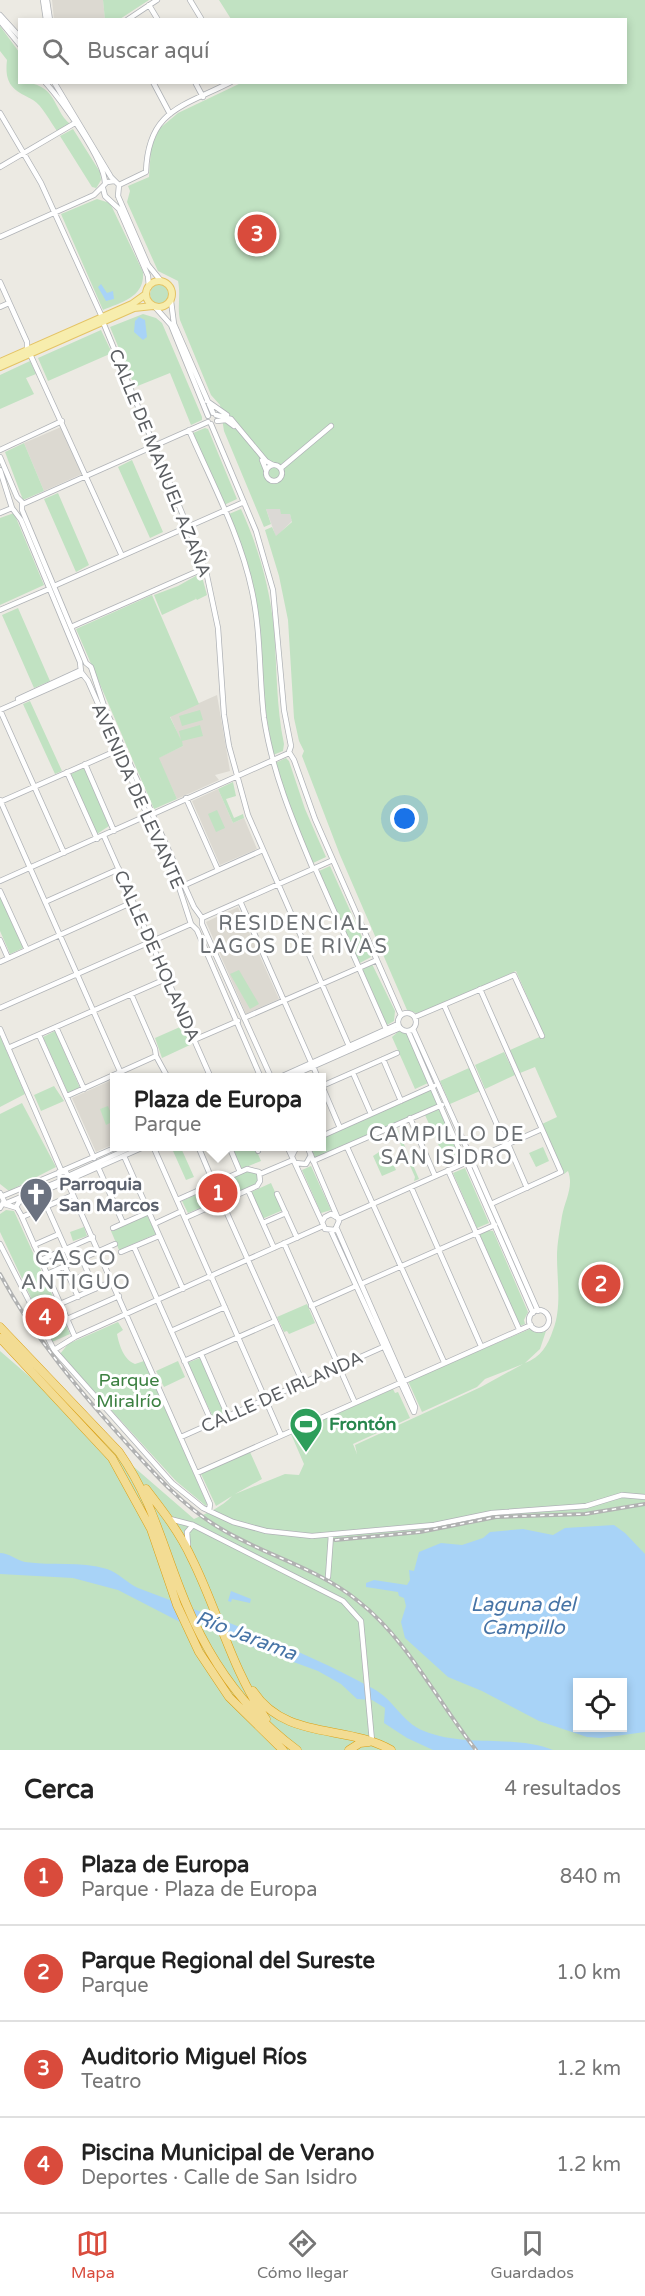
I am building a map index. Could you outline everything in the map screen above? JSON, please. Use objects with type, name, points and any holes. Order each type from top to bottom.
[{"type":"highway","points":[[0,1325],[3,1336],[47,1389]]},
{"type":"highway","points":[[3,1336],[104,1433],[170,1520],[192,1559],[251,1697],[267,1720],[302,1750]]},
{"type":"highway","points":[[0,1345],[97,1440],[124,1476],[151,1529],[177,1605],[199,1652],[245,1718],[278,1750]]},
{"type":"highway","points":[[132,1471],[159,1526],[186,1603],[212,1657],[241,1698],[297,1750]]},
{"type":"highway","points":[[239,1670],[256,1696],[288,1722],[311,1730],[372,1739],[388,1748]]},
{"type":"highway","points":[[229,1697],[283,1750]]},
{"type":"highway","points":[[349,1750],[372,1739]]},
{"type":"main road","points":[[0,364],[134,308],[164,307],[171,301],[170,287],[160,281],[134,303],[102,320]]},
{"type":"main road","points":[[148,290],[147,300],[154,306]]},
{"type":"street","points":[[45,0],[48,18]]},
{"type":"street","points":[[130,18],[158,0]]},
{"type":"street","points":[[190,0],[201,18]]},
{"type":"street","points":[[149,5],[157,18]]},
{"type":"street","points":[[0,15],[18,35]]},
{"type":"street","points":[[0,21],[18,43]]},
{"type":"street","points":[[46,84],[102,166],[108,197],[116,204],[148,276],[148,290]]},
{"type":"street","points":[[55,84],[114,181],[119,184]]},
{"type":"street","points":[[154,84],[170,114]]},
{"type":"street","points":[[196,84],[203,97]]},
{"type":"street","points":[[119,184],[146,172],[147,145],[159,124],[170,114],[227,84]]},
{"type":"street","name":"CALLE DE MANUEL AZAÑA","points":[[0,113],[55,212],[205,568],[218,628],[224,715],[236,777],[263,850],[349,1046]]},
{"type":"street","points":[[0,167],[75,123]]},
{"type":"street","points":[[0,237],[94,195],[104,185],[114,181]]},
{"type":"street","points":[[119,184],[118,196],[148,265],[160,281]]},
{"type":"street","points":[[94,195],[118,196]]},
{"type":"street","points":[[0,282],[27,342],[29,352],[122,556]]},
{"type":"street","points":[[171,301],[174,324],[206,399],[211,418],[217,422],[226,420],[232,424],[264,463],[267,478],[275,482],[282,477],[281,468]]},
{"type":"street","points":[[0,307],[9,303]]},
{"type":"street","points":[[153,814],[289,753],[291,746],[284,710],[273,590],[261,546],[211,418],[171,326],[154,306]]},
{"type":"street","points":[[206,399],[229,417],[266,460],[281,468]]},
{"type":"street","points":[[0,513],[189,430],[211,418],[229,417]]},
{"type":"street","points":[[0,450],[62,421]]},
{"type":"street","points":[[281,468],[331,426]]},
{"type":"street","points":[[189,430],[237,537],[252,592],[263,708],[272,761],[314,868],[386,1029]]},
{"type":"street","name":"AVENIDA DE LEVANTE","points":[[0,457],[17,505]]},
{"type":"street","points":[[266,470],[273,465]]},
{"type":"street","name":"AVENIDA DE LEVANTE","points":[[0,470],[52,587],[88,664],[92,668],[91,672],[200,916]]},
{"type":"street","points":[[0,610],[244,502]]},
{"type":"street","points":[[71,627],[205,568]]},
{"type":"street","name":"AVENIDA DE LEVANTE","points":[[52,587],[82,671],[260,1073]]},
{"type":"street","points":[[64,853],[0,709],[82,671],[88,664]]},
{"type":"street","points":[[82,671],[91,672]]},
{"type":"street","points":[[118,750],[0,801],[121,1073]]},
{"type":"street","points":[[289,753],[294,760],[306,796],[400,1015],[399,1026]]},
{"type":"street","points":[[85,764],[114,831]]},
{"type":"street","points":[[67,772],[97,839]]},
{"type":"street","points":[[186,798],[218,870]]},
{"type":"street","points":[[0,881],[147,816]]},
{"type":"street","name":"CALLE DE HOLANDA","points":[[104,836],[209,1073]]},
{"type":"street","points":[[185,885],[263,850]]},
{"type":"street","points":[[0,1008],[193,923],[200,916],[333,860]]},
{"type":"street","points":[[45,902],[119,869]]},
{"type":"street","points":[[0,891],[27,950]]},
{"type":"street","points":[[240,901],[316,1073]]},
{"type":"street","points":[[0,962],[134,902]]},
{"type":"street","points":[[200,916],[244,1018],[272,1073]]},
{"type":"street","points":[[193,923],[202,924]]},
{"type":"street","points":[[0,940],[8,958]]},
{"type":"street","points":[[244,1018],[377,960]]},
{"type":"street","points":[[415,1017],[514,975],[542,1036]]},
{"type":"street","points":[[9,1048],[168,978]]},
{"type":"street","points":[[480,989],[561,1172],[491,1204]]},
{"type":"street","points":[[131,994],[156,1056],[166,1073]]},
{"type":"street","points":[[444,1005],[527,1188]]},
{"type":"street","points":[[400,1015],[408,1013],[415,1017],[417,1022],[411,1030]]},
{"type":"street","points":[[194,1040],[238,1021]]},
{"type":"street","points":[[286,1073],[399,1026]]},
{"type":"street","points":[[295,1073],[386,1029],[399,1026],[411,1030],[495,1225],[536,1312]]},
{"type":"street","points":[[56,1027],[84,1089]]},
{"type":"street","points":[[0,1029],[197,1473],[210,1504],[209,1511]]},
{"type":"street","points":[[411,1030],[442,1105],[491,1204],[536,1312]]},
{"type":"street","points":[[39,1035],[94,1158]]},
{"type":"street","points":[[326,1084],[397,1053]]},
{"type":"street","points":[[126,1073],[156,1056]]},
{"type":"street","points":[[383,1059],[401,1101]]},
{"type":"street","points":[[353,1072],[371,1114]]},
{"type":"street","points":[[68,1096],[110,1079]]},
{"type":"street","points":[[326,1134],[434,1086]]},
{"type":"street","points":[[326,1095],[340,1128]]},
{"type":"street","points":[[260,1174],[293,1159],[306,1164],[312,1158],[347,1147],[442,1105]]},
{"type":"street","points":[[410,1118],[435,1176]]},
{"type":"street","points":[[54,1350],[75,1337],[297,1238],[323,1224],[327,1215],[338,1218],[373,1204],[542,1129]]},
{"type":"street","points":[[347,1147],[444,1362]]},
{"type":"street","points":[[16,1207],[19,1202],[110,1150]]},
{"type":"street","points":[[3,1205],[64,1175],[122,1151]]},
{"type":"street","points":[[3,1205],[2,1195],[64,1175],[98,1167],[135,1151]]},
{"type":"street","points":[[155,1151],[281,1435]]},
{"type":"street","points":[[200,1151],[214,1184]]},
{"type":"street","points":[[231,1151],[240,1172]]},
{"type":"street","points":[[289,1151],[323,1224],[334,1230],[401,1381],[414,1412],[415,1407],[401,1381],[383,1347],[358,1285]]},
{"type":"street","points":[[293,1159],[295,1151]]},
{"type":"street","points":[[308,1151],[338,1218],[334,1230]]},
{"type":"street","points":[[124,1156],[183,1288]]},
{"type":"street","points":[[98,1167],[123,1223]]},
{"type":"street","points":[[177,1200],[240,1172],[253,1168],[260,1174]]},
{"type":"street","points":[[448,1170],[519,1329]]},
{"type":"street","points":[[185,1218],[248,1190],[258,1184],[260,1174]]},
{"type":"street","points":[[411,1187],[481,1346]]},
{"type":"street","points":[[248,1190],[274,1248]]},
{"type":"street","points":[[277,1194],[297,1238]]},
{"type":"street","points":[[22,1217],[73,1195]]},
{"type":"street","points":[[222,1202],[303,1383]]},
{"type":"street","points":[[3,1205],[16,1207]]},
{"type":"street","points":[[16,1207],[75,1337]]},
{"type":"street","points":[[47,1207],[72,1263]]},
{"type":"street","points":[[154,1224],[182,1211]]},
{"type":"street","points":[[113,1228],[149,1212]]},
{"type":"street","points":[[263,1223],[286,1213]]},
{"type":"street","points":[[311,1306],[495,1225]]},
{"type":"street","points":[[34,1245],[59,1234]]},
{"type":"street","points":[[122,1252],[159,1236]]},
{"type":"street","points":[[41,1260],[93,1237]]},
{"type":"street","points":[[284,1243],[355,1403]]},
{"type":"street","points":[[0,1244],[54,1350],[172,1484],[209,1511],[259,1529],[299,1536],[331,1535],[434,1526],[492,1513],[586,1506],[622,1495],[645,1497]]},
{"type":"street","points":[[47,1274],[116,1244]]},
{"type":"street","points":[[134,1247],[212,1423]]},
{"type":"street","points":[[81,1259],[95,1289]]},
{"type":"street","points":[[65,1267],[78,1297]]},
{"type":"street","points":[[71,1281],[88,1273]]},
{"type":"street","points":[[60,1304],[113,1281]]},
{"type":"street","points":[[67,1319],[119,1296]]},
{"type":"street","points":[[171,1331],[225,1307]]},
{"type":"street","points":[[536,1312],[547,1314],[547,1326],[538,1330],[531,1325],[530,1319],[536,1312]]},
{"type":"street","points":[[184,1361],[275,1321]]},
{"type":"street","points":[[197,1473],[531,1325]]},
{"type":"street","name":"CALLE DE IRLANDA","points":[[181,1437],[383,1347]]},
{"type":"street","points":[[201,1354],[228,1416]]},
{"type":"street","points":[[170,1520],[193,1525],[343,1601],[361,1621],[372,1739]]},
{"type":"street","points":[[192,1559],[187,1532],[193,1525]]},
{"type":"street","points":[[328,1577],[331,1535]]},
{"type":"street","points":[[325,1584],[327,1592]]},
{"type":"shaded area","points":[[52,0],[103,0],[105,18],[54,18]]},
{"type":"shaded area","points":[[61,427],[82,474],[44,491],[24,443]]},
{"type":"shaded area","points":[[266,509],[280,509],[290,514],[292,521],[276,537]]},
{"type":"shaded area","points":[[217,695],[230,771],[215,775],[219,780],[177,799],[158,758],[183,746],[170,716]]},
{"type":"shaded area","points":[[218,789],[233,823],[244,818],[257,849],[220,865],[192,801]]},
{"type":"shaded area","points":[[238,907],[279,999],[246,1014],[206,922]]},
{"type":"shaded area","points":[[110,1081],[110,1146],[96,1152],[72,1098]]},
{"type":"green space","points":[[103,0],[149,0],[122,18],[105,18]]},
{"type":"green space","points":[[219,0],[645,0],[645,1750],[0,1750],[0,1351],[194,1519],[219,1507],[232,1496],[216,1506],[201,1474],[250,1452],[262,1479],[235,1494],[285,1474],[299,1475],[304,1464],[291,1434],[393,1389],[395,1393],[398,1392],[410,1418],[353,1444],[357,1454],[355,1445],[481,1387],[523,1364],[485,1379],[477,1387],[422,1412],[408,1381],[530,1329],[537,1333],[546,1331],[540,1349],[525,1363],[540,1354],[556,1321],[558,1247],[562,1216],[570,1188],[568,1171],[564,1174],[542,1124],[557,1117],[535,1067],[520,1073],[510,1050],[544,1035],[516,971],[425,1012],[416,1013],[407,1010],[340,855],[302,756],[304,751],[299,741],[294,718],[288,620],[279,576],[265,530],[272,527],[276,536],[292,522],[290,514],[281,514],[280,509],[266,509],[271,524],[264,527],[224,431],[220,405],[211,395],[180,320],[178,281],[158,271],[127,202],[130,191],[128,186],[149,177],[151,148],[159,129],[178,113],[239,84],[627,84],[627,18],[230,18]]},
{"type":"green space","points":[[0,26],[18,51],[18,84],[34,84],[48,92],[70,124],[57,131],[36,102],[12,86],[7,76],[7,60],[0,51]]},
{"type":"green space","points":[[73,129],[100,172],[101,180],[94,192],[96,188],[92,187],[60,136]]},
{"type":"green space","points":[[97,199],[110,203],[143,272],[143,280],[136,293],[125,301],[103,310],[61,214]]},
{"type":"green space","points":[[160,284],[167,287],[170,294],[167,301],[160,304],[153,301],[150,294],[153,287]]},
{"type":"green space","points":[[143,314],[156,318],[162,323],[202,420],[191,425],[170,373],[135,387],[110,327]]},
{"type":"green space","points":[[101,330],[112,353],[48,381],[38,358]]},
{"type":"green space","points":[[30,361],[36,374],[26,378],[34,394],[0,409],[0,375]]},
{"type":"green space","points":[[208,429],[237,499],[224,505],[193,433]]},
{"type":"green space","points":[[24,443],[44,491],[23,500],[5,452]]},
{"type":"green space","points":[[132,460],[163,532],[150,538],[118,467]]},
{"type":"green space","points":[[58,493],[89,565],[76,572],[44,499]]},
{"type":"green space","points":[[241,509],[253,538],[270,598],[278,701],[284,744],[283,751],[273,755],[264,700],[257,606],[229,514]]},
{"type":"green space","points":[[14,513],[44,585],[0,605],[0,518]]},
{"type":"green space","points":[[201,573],[207,595],[197,600],[194,596],[196,599],[162,615],[154,595],[178,586]]},
{"type":"green space","points":[[152,595],[199,704],[170,717],[181,740],[179,731],[200,725],[203,736],[182,741],[183,746],[159,758],[177,799],[154,809],[76,629]]},
{"type":"green space","points":[[18,608],[50,681],[34,688],[2,615]]},
{"type":"green space","points":[[30,701],[62,771],[55,774],[23,704]]},
{"type":"green space","points":[[200,710],[203,720],[182,726],[179,716]]},
{"type":"green space","points":[[286,758],[326,857],[313,863],[291,812],[275,763]]},
{"type":"green space","points":[[84,768],[109,826],[97,834],[71,774]]},
{"type":"green space","points":[[233,782],[236,796],[226,799],[234,818],[243,814],[244,818],[233,823],[218,789]]},
{"type":"green space","points":[[217,810],[225,828],[216,832],[208,814]]},
{"type":"green space","points":[[330,866],[371,957],[358,964],[319,871]]},
{"type":"green space","points":[[0,896],[23,948],[10,954],[0,931]]},
{"type":"green space","points":[[372,964],[395,1011],[394,1021],[387,1025],[362,968]]},
{"type":"green space","points":[[239,970],[259,1004],[250,1009],[230,974]]},
{"type":"green space","points":[[180,1027],[181,1031],[185,1029],[192,1044],[162,1058],[155,1038]]},
{"type":"green space","points":[[55,1031],[80,1088],[68,1093],[43,1037]]},
{"type":"green space","points":[[399,1031],[407,1034],[428,1083],[415,1089],[392,1037]]},
{"type":"green space","points":[[0,1036],[25,1094],[0,1107]]},
{"type":"green space","points":[[504,1052],[515,1075],[485,1089],[475,1065]]},
{"type":"green space","points":[[469,1068],[480,1091],[450,1104],[440,1081]]},
{"type":"green space","points":[[54,1086],[64,1101],[41,1111],[34,1095]]},
{"type":"green space","points":[[432,1089],[438,1104],[314,1159],[311,1151],[326,1151],[326,1135]]},
{"type":"green space","points":[[22,1103],[56,1167],[9,1191],[0,1184],[0,1114]]},
{"type":"green space","points":[[108,1106],[110,1123],[106,1125],[100,1109]]},
{"type":"green space","points":[[439,1109],[461,1158],[448,1166],[425,1115]]},
{"type":"green space","points":[[397,1128],[419,1179],[414,1181],[415,1177],[394,1129]]},
{"type":"green space","points":[[543,1147],[549,1161],[536,1167],[529,1153]]},
{"type":"green space","points":[[382,1150],[387,1151],[396,1170],[382,1176],[373,1156]]},
{"type":"green space","points":[[173,1151],[182,1151],[194,1177],[186,1180]]},
{"type":"green space","points":[[233,1151],[257,1151],[261,1161],[241,1169]]},
{"type":"green space","points":[[311,1166],[331,1210],[321,1213],[302,1170]]},
{"type":"green space","points":[[465,1168],[489,1223],[477,1228],[453,1173]]},
{"type":"green space","points":[[248,1171],[258,1174],[259,1179],[255,1185],[188,1213],[182,1201]]},
{"type":"green space","points":[[271,1183],[283,1210],[262,1219],[251,1192]]},
{"type":"green space","points":[[6,1210],[14,1211],[70,1334],[52,1342],[0,1232],[0,1214]]},
{"type":"green space","points":[[147,1215],[156,1234],[119,1250],[111,1231]]},
{"type":"green space","points":[[84,1227],[87,1236],[73,1241],[70,1232]]},
{"type":"green space","points":[[486,1230],[493,1231],[528,1312],[524,1320],[525,1324],[520,1326],[479,1233]]},
{"type":"green space","points":[[307,1304],[315,1323],[289,1334],[287,1331],[284,1332],[277,1317]]},
{"type":"green space","name":"Parque Miralrío","points":[[118,1322],[123,1330],[117,1334],[123,1352],[135,1364],[144,1361],[206,1506],[176,1481],[60,1354],[68,1344]]},
{"type":"green space","points":[[200,1358],[225,1413],[214,1419],[187,1363]]},
{"type":"green space","points":[[178,1361],[185,1377],[164,1387],[156,1371]]},
{"type":"water","points":[[101,284],[107,293],[113,291],[114,299],[106,301],[98,287]]},
{"type":"water","points":[[139,317],[145,320],[147,337],[143,340],[134,332],[135,321]]},
{"type":"water","name":"Laguna del Campillo","points":[[614,1525],[645,1554],[645,1732],[601,1738],[587,1737],[539,1721],[482,1691],[448,1677],[405,1638],[401,1622],[406,1606],[404,1598],[399,1596],[398,1592],[366,1587],[366,1583],[374,1580],[407,1585],[410,1580],[409,1570],[414,1571],[419,1552],[441,1543],[462,1545],[483,1538],[490,1532],[523,1529],[553,1535],[565,1528]]},
{"type":"water","name":"Río Jarama","points":[[0,1553],[25,1562],[87,1565],[107,1569],[138,1588],[256,1634],[343,1673],[380,1693],[409,1722],[424,1731],[456,1739],[521,1743],[553,1750],[433,1750],[407,1738],[384,1723],[385,1708],[372,1700],[357,1699],[341,1684],[318,1671],[242,1643],[207,1625],[180,1622],[118,1590],[73,1578],[0,1574]]},
{"type":"water","points":[[231,1591],[251,1599],[250,1603],[232,1599],[231,1602],[228,1601]]},
{"type":"railway","points":[[0,1274],[26,1318],[72,1380],[167,1486],[191,1508],[218,1527],[325,1579],[358,1601],[376,1617],[407,1652],[476,1750]]},
{"type":"railway","points":[[335,1540],[420,1532],[496,1517],[585,1514],[645,1504]]},
{"type":"place","name":"Auditorio Miguel Ríos","points":[[257,234]]},
{"type":"place","name":"Plaza de Europa","points":[[218,1193]]},
{"type":"place","name":"Parroquia San Marcos","points":[[36,1223]]},
{"type":"place","name":"Parque Regional del Sureste","points":[[601,1284]]},
{"type":"place","name":"Piscina Municipal de Verano","points":[[45,1317]]},
{"type":"place","name":"Frontón","points":[[306,1453]]},
{"type":"district","name":"RESIDENCIAL LAGOS DE RIVAS","points":[[294,936]]},
{"type":"district","name":"CAMPILLO DE SAN ISIDRO","points":[[447,1146]]},
{"type":"district","name":"CASCO ANTIGUO","points":[[76,1270]]}]
